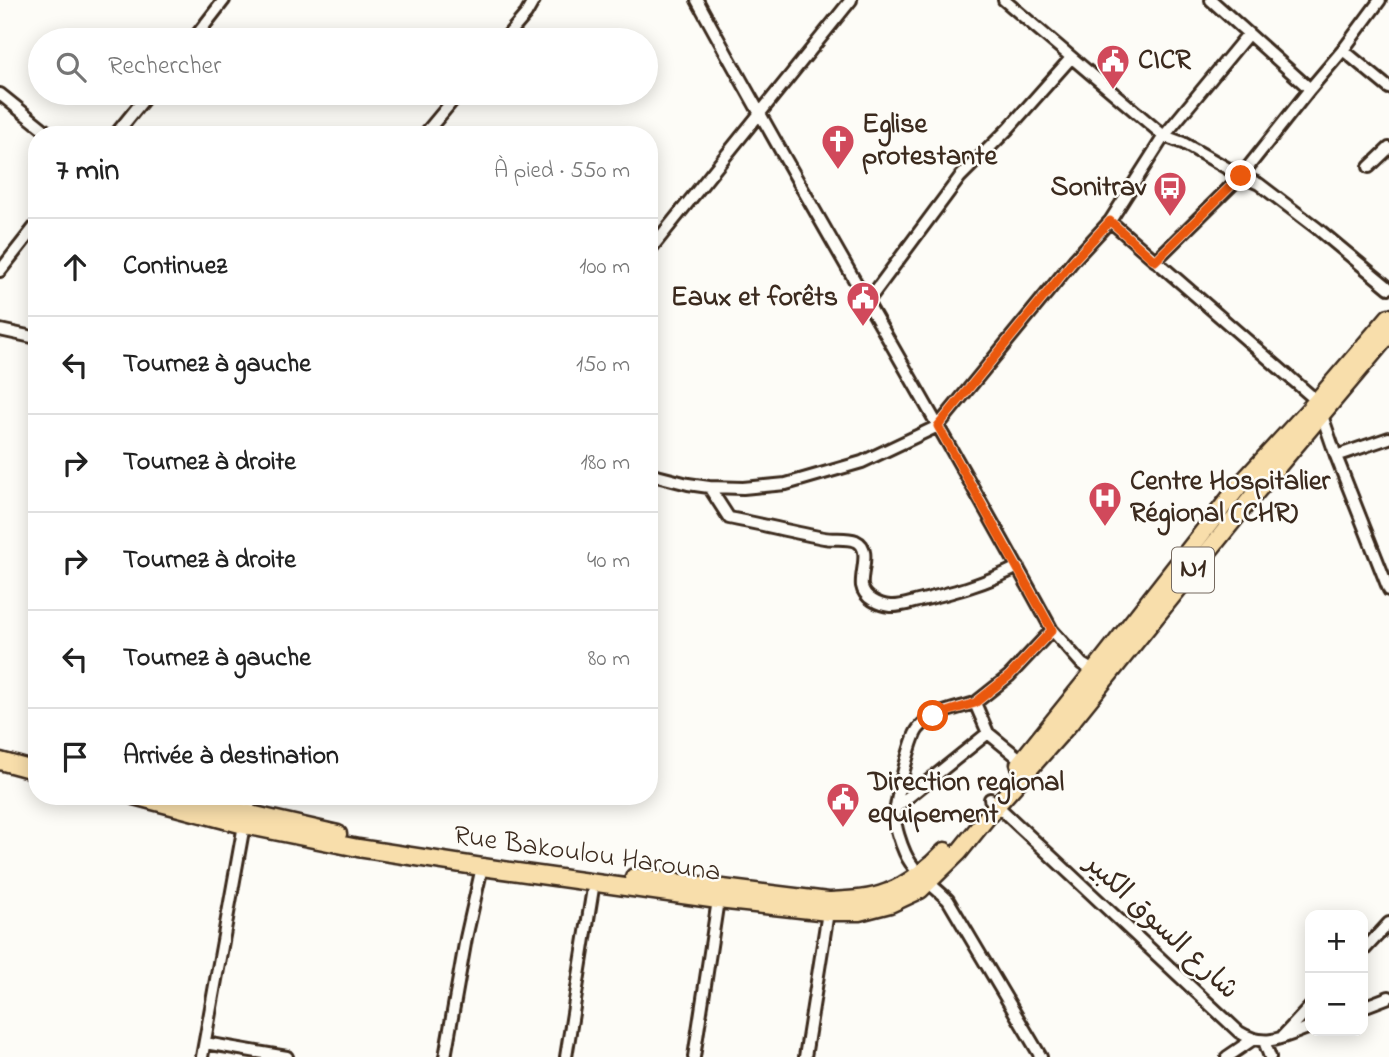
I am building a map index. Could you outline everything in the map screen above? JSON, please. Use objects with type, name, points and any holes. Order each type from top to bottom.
[{"type":"highway","name":"N1","points":[[1320,407],[1389,317]]},
{"type":"highway","name":"N1","points":[[993,802],[1100,675],[1238,486],[1320,407],[1389,334]]},
{"type":"highway","points":[[0,752],[28,760]]},
{"type":"highway","points":[[0,761],[28,769]]},
{"type":"highway","name":"Rue Bakoulou Harouna","points":[[200,805],[358,848],[718,900],[828,912],[859,912],[890,904],[920,890],[935,861],[993,802]]},
{"type":"highway","name":"Rue Bakoulou Harouna","points":[[179,805],[447,852],[828,901],[858,900],[924,878]]},
{"type":"street","points":[[202,28],[224,0]]},
{"type":"street","points":[[514,28],[534,0]]},
{"type":"street","points":[[698,0],[760,115],[868,301],[1052,630],[1082,664],[1100,675]]},
{"type":"street","points":[[658,240],[851,0]]},
{"type":"street","points":[[1004,0],[1164,136],[1183,143],[1259,184],[1389,288]]},
{"type":"street","points":[[1211,0],[1310,89]]},
{"type":"street","points":[[1155,261],[1241,176],[1380,0]]},
{"type":"street","points":[[658,476],[709,487],[743,488],[786,484],[862,462],[938,426],[1074,260],[1110,221],[1164,136],[1248,34]]},
{"type":"street","points":[[1343,50],[1389,88]]},
{"type":"street","points":[[868,301],[960,177],[1008,129],[1071,58]]},
{"type":"street","points":[[0,94],[40,126]]},
{"type":"street","points":[[122,126],[139,105]]},
{"type":"street","points":[[432,126],[449,105]]},
{"type":"street","points":[[1369,167],[1389,148]]},
{"type":"street","points":[[1110,221],[1320,407],[1336,456],[1389,590]]},
{"type":"street","points":[[0,271],[28,235]]},
{"type":"street","points":[[0,333],[28,337]]},
{"type":"street","points":[[1336,456],[1389,439]]},
{"type":"street","points":[[709,487],[729,518],[826,538],[856,541],[864,553],[862,586],[865,594],[876,602],[890,606],[970,588],[1018,567]]},
{"type":"street","points":[[1041,1057],[948,900],[924,878],[905,853],[895,819],[910,746],[917,730],[933,716],[975,703],[1009,676],[1052,630]]},
{"type":"street","points":[[975,703],[988,733],[1026,764]]},
{"type":"street","points":[[896,807],[988,733]]},
{"type":"street","name":"شارع السوق الكبير","points":[[993,802],[1230,1024],[1252,1040]]},
{"type":"street","points":[[202,1057],[244,818],[251,805]]},
{"type":"street","points":[[445,1057],[466,938],[482,867]]},
{"type":"street","points":[[566,1057],[594,882]]},
{"type":"street","points":[[694,1057],[718,900]]},
{"type":"street","points":[[805,1057],[828,912]]},
{"type":"street","points":[[1368,946],[1389,923]]},
{"type":"street","points":[[1368,1005],[1389,997]]},
{"type":"street","points":[[1281,1038],[1305,1012]]},
{"type":"street","points":[[1227,1057],[1252,1040],[1281,1038],[1305,1029]]},
{"type":"street","points":[[1264,1041],[1270,1057]]},
{"type":"street","points":[[205,1043],[287,1057]]},
{"type":"place","name":"CICR","points":[[1113,91]]},
{"type":"place","name":"Eglise protestante","points":[[838,171]]},
{"type":"place","name":"Sonitrav","points":[[1170,218]]},
{"type":"place","name":"Eaux et forêts","points":[[863,328]]},
{"type":"place","name":"Centre Hospitalier Régional (CHR)","points":[[1105,528]]},
{"type":"place","name":"Direction regional equipement","points":[[843,829]]},
{"type":"route","points":[[933,716],[975,703],[1009,676],[1052,630],[938,426],[1074,260],[1110,221],[1155,261],[1241,176]]}]
